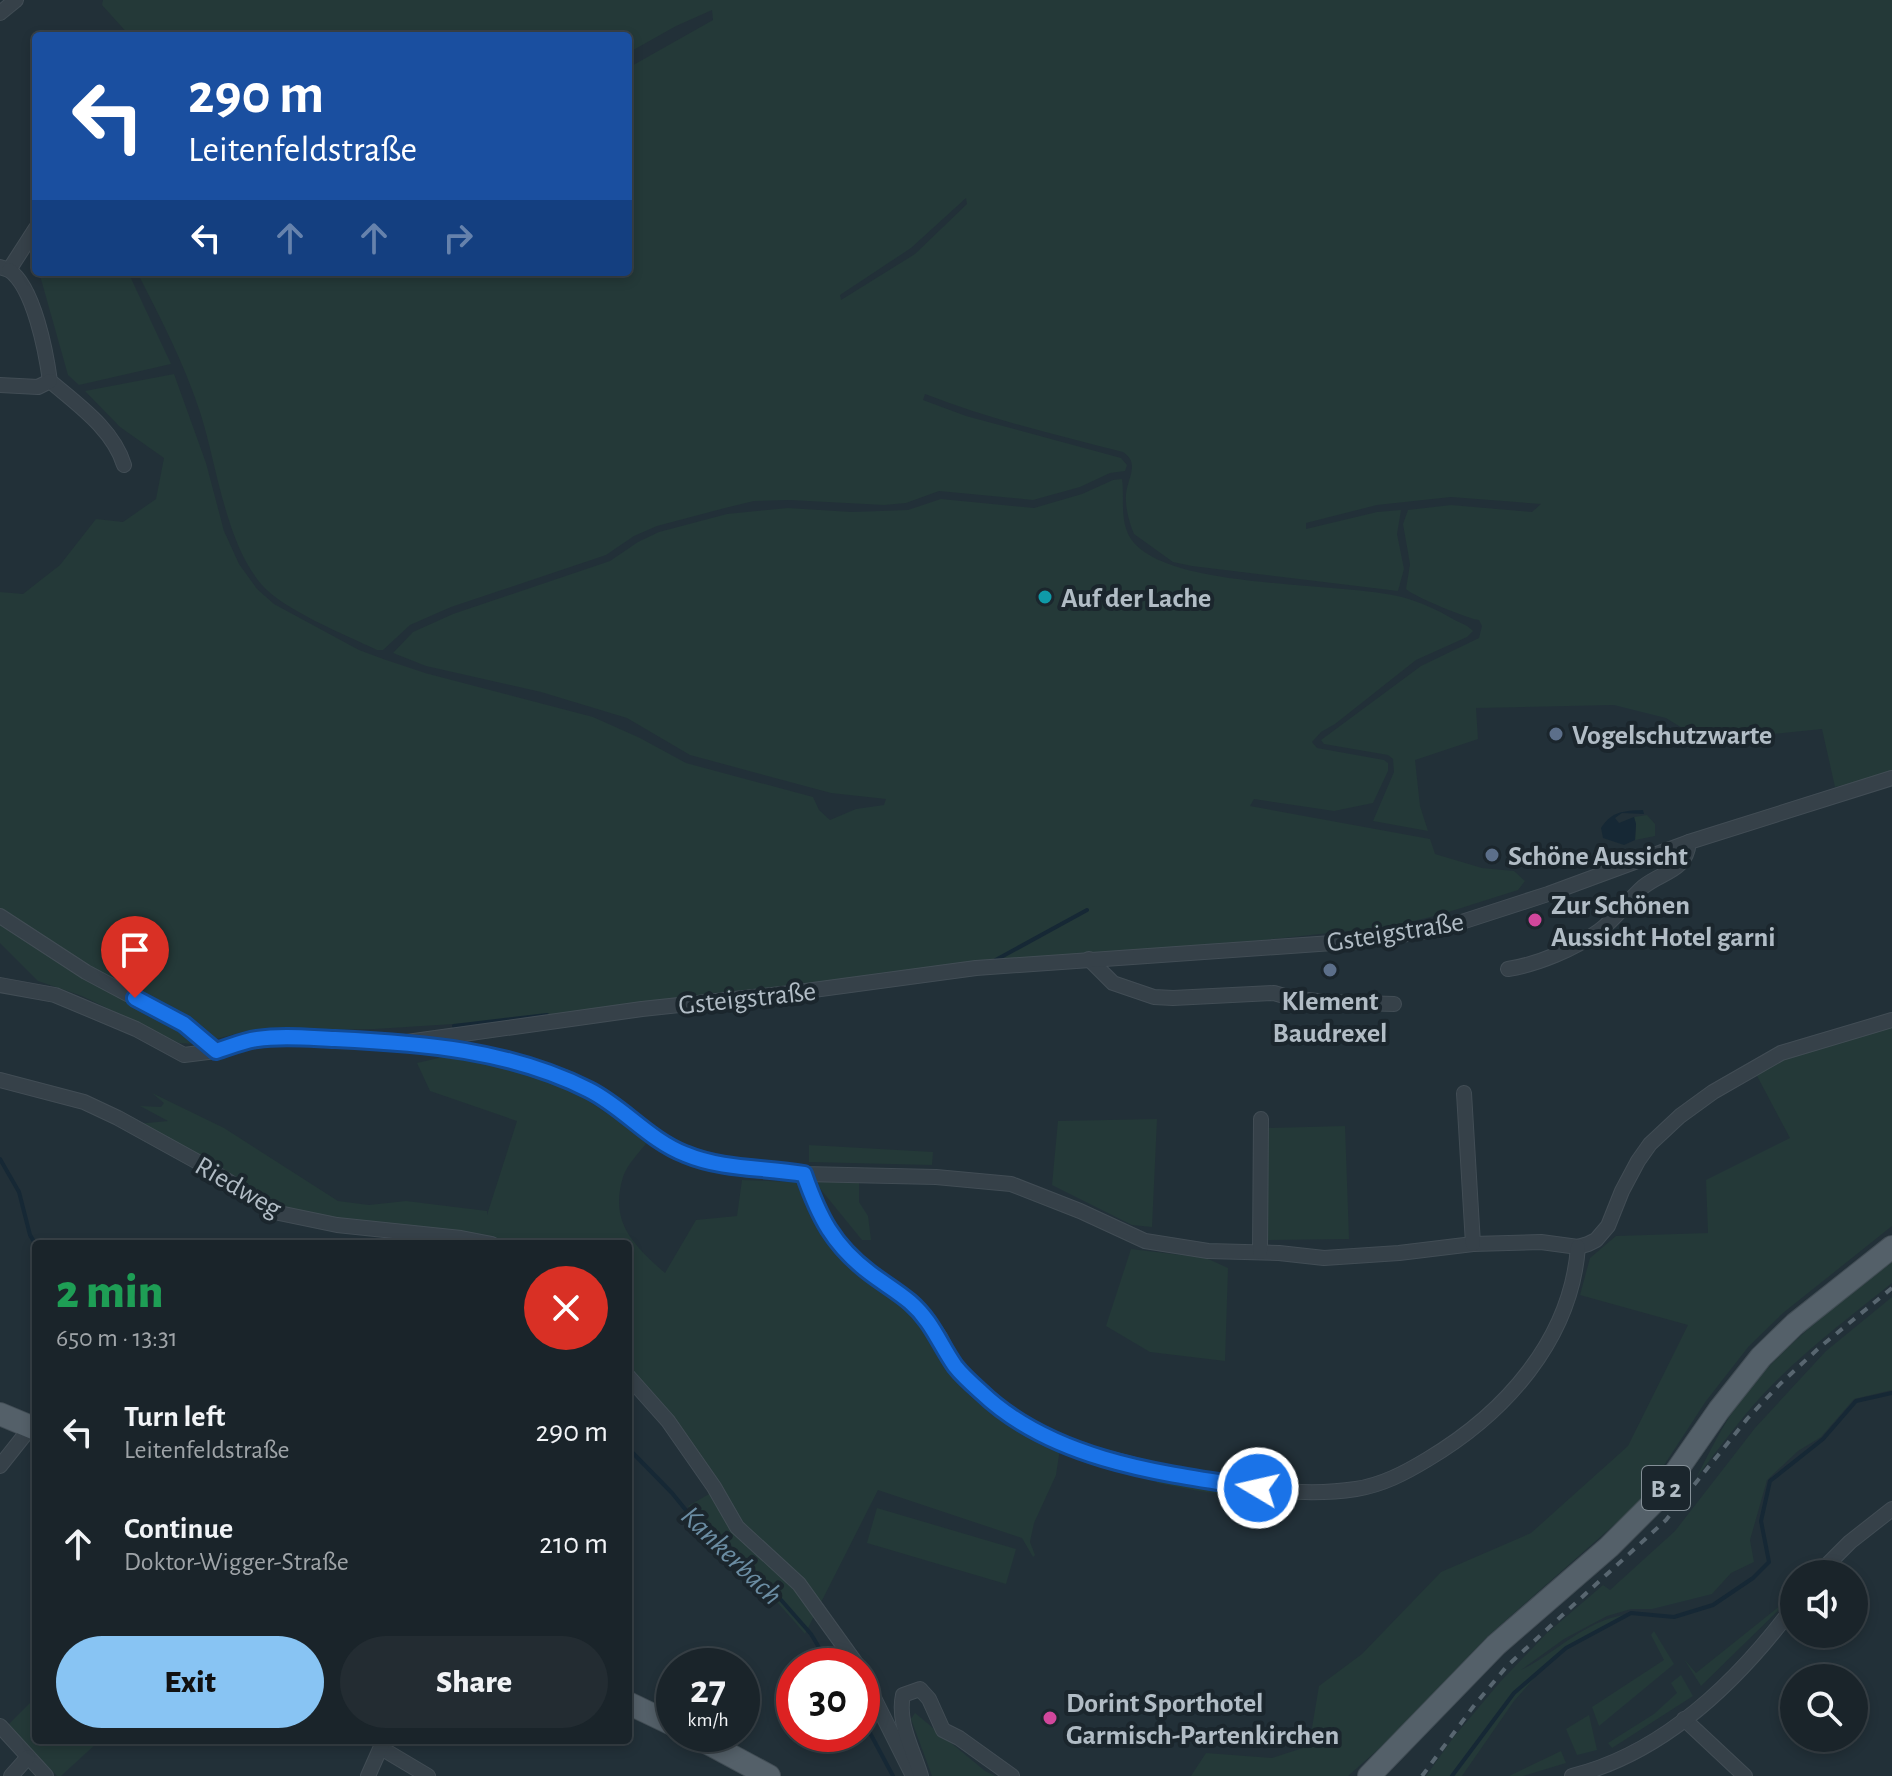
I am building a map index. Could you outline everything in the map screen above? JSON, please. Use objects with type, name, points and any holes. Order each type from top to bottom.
[{"type":"main road","name":"B 2","points":[[1369,1776],[1496,1645],[1609,1547],[1657,1499],[1719,1410],[1761,1357],[1795,1324],[1892,1247]]},
{"type":"main road","points":[[0,1414],[32,1427]]},
{"type":"main road","points":[[632,1705],[656,1716]]},
{"type":"main road","points":[[724,1752],[769,1776]]},
{"type":"street","points":[[0,13],[16,0]]},
{"type":"street","points":[[32,233],[5,269],[19,277],[27,294],[45,351],[50,381],[93,419],[119,448],[124,465]]},
{"type":"street","points":[[0,385],[38,387],[50,381]]},
{"type":"street","name":"Gsteigstraße","points":[[407,1042],[642,1009],[976,968],[1361,941],[1440,929],[1548,894],[1689,842],[1892,778]]},
{"type":"street","points":[[1508,969],[1539,961],[1599,931],[1642,888],[1677,868],[1688,855],[1689,842]]},
{"type":"street","points":[[0,916],[86,972],[184,1024],[216,1051]]},
{"type":"street","points":[[1089,959],[1113,983],[1154,997],[1274,993],[1326,1002],[1394,1004]]},
{"type":"street","points":[[0,985],[55,995],[136,1029],[184,1055],[216,1051],[255,1039],[284,1037],[407,1042],[475,1052],[564,1077],[594,1092],[653,1136],[684,1154],[743,1169],[804,1174],[936,1177],[1011,1184],[1145,1241],[1208,1251],[1324,1258],[1473,1244],[1541,1242],[1578,1247],[1596,1240],[1608,1226],[1626,1182],[1650,1144],[1680,1116],[1713,1092],[1781,1053],[1892,1020]]},
{"type":"street","name":"Riedweg","points":[[0,1080],[84,1102],[118,1118],[279,1213],[350,1227],[471,1240]]},
{"type":"street","points":[[1464,1093],[1473,1244]]},
{"type":"street","points":[[1260,1252],[1261,1119]]},
{"type":"street","points":[[804,1174],[825,1226],[834,1240],[855,1261],[911,1302],[938,1334],[959,1370],[998,1407],[1065,1445],[1082,1451],[1178,1476],[1258,1488],[1319,1492],[1369,1486],[1414,1467],[1468,1434],[1507,1399],[1546,1346],[1568,1297],[1576,1271],[1578,1247]]},
{"type":"street","points":[[632,1380],[668,1421],[714,1487],[737,1527],[799,1584],[845,1648]]},
{"type":"street","points":[[0,1466],[32,1430]]},
{"type":"street","points":[[1832,1560],[1892,1509]]},
{"type":"street","points":[[1572,1776],[1618,1762],[1684,1719],[1718,1693],[1780,1623]]},
{"type":"street","points":[[921,1776],[905,1733],[900,1707],[903,1695],[920,1689],[929,1699],[943,1730],[1012,1776]]},
{"type":"street","points":[[880,1710],[913,1776]]},
{"type":"street","points":[[1684,1719],[1745,1776]]},
{"type":"street","points":[[0,1726],[46,1776]]},
{"type":"street","points":[[368,1776],[383,1744],[428,1776]]},
{"type":"street","points":[[11,1776],[28,1757]]},
{"type":"green space","points":[[103,0],[1892,0],[1892,774],[1835,787],[1822,729],[1703,741],[1666,718],[1614,705],[1476,708],[1478,739],[1415,760],[1420,806],[1428,831],[1373,821],[1394,772],[1393,759],[1388,755],[1324,744],[1321,740],[1421,666],[1479,638],[1482,626],[1479,620],[1406,589],[1410,564],[1403,524],[1408,510],[1451,505],[1532,512],[1541,504],[1451,497],[1377,505],[1306,523],[1306,529],[1377,512],[1401,510],[1397,534],[1404,569],[1398,591],[1192,566],[1173,562],[1134,534],[1126,499],[1132,466],[1123,452],[998,419],[925,394],[923,400],[966,416],[1121,458],[1127,465],[1125,471],[1110,473],[1080,487],[1033,500],[939,491],[906,503],[884,505],[754,501],[657,526],[634,536],[606,555],[451,607],[410,625],[383,650],[377,650],[284,603],[261,584],[249,566],[230,525],[194,394],[139,276],[632,276],[632,66],[713,20],[712,10],[632,51],[632,32],[126,32],[102,5]],"holes":[[[966,198],[967,204],[915,254],[841,300],[840,295],[911,248]]]},
{"type":"green space","points":[[40,276],[130,276],[171,364],[79,385],[68,375]]},
{"type":"green space","points":[[174,374],[206,463],[224,531],[239,564],[257,589],[274,604],[359,650],[386,660],[593,717],[686,763],[813,797],[819,810],[830,820],[856,809],[884,805],[886,799],[831,793],[690,755],[627,718],[541,692],[426,666],[393,653],[413,632],[453,614],[610,561],[659,532],[727,514],[788,508],[852,512],[908,510],[941,499],[1034,508],[1122,479],[1124,519],[1129,536],[1155,558],[1184,569],[1220,577],[1402,597],[1434,609],[1473,631],[1467,637],[1416,660],[1312,742],[1317,748],[1388,763],[1388,771],[1373,803],[1334,811],[1254,799],[1250,806],[1430,839],[1435,854],[1482,868],[1514,871],[1525,881],[1518,890],[1439,915],[1388,927],[1069,955],[485,1022],[375,1029],[251,1030],[196,1044],[179,1043],[82,996],[38,981],[0,943],[0,592],[23,594],[60,565],[96,519],[123,522],[156,499],[164,458],[120,427],[85,391]]},
{"type":"green space","points":[[1647,815],[1655,824],[1655,836],[1635,840],[1634,817]]},
{"type":"green space","points":[[1892,1024],[1892,1226],[1783,1313],[1749,1346],[1706,1401],[1640,1502],[1487,1637],[1390,1739],[1348,1776],[1191,1776],[1206,1753],[1272,1758],[1309,1746],[1319,1686],[1362,1654],[1441,1572],[1531,1533],[1628,1446],[1688,1325],[1580,1295],[1590,1258],[1616,1236],[1708,1233],[1706,1180],[1790,1138],[1756,1074],[1783,1059]]},
{"type":"green space","points":[[447,1056],[530,1071],[565,1085],[648,1141],[625,1172],[619,1207],[627,1232],[643,1253],[665,1273],[696,1220],[737,1216],[742,1180],[796,1182],[816,1221],[832,1243],[862,1275],[911,1312],[967,1393],[1005,1421],[1060,1449],[1056,1475],[1034,1523],[1030,1542],[1035,1555],[1033,1557],[1022,1538],[878,1490],[805,1634],[688,1506],[718,1489],[632,1377],[632,1240],[492,1240],[376,1226],[278,1207],[136,1124],[168,1121],[140,1106],[161,1107],[164,1103],[152,1093],[224,1128],[338,1201],[369,1205],[406,1201],[487,1211],[487,1215],[517,1121],[430,1091],[417,1063]]},
{"type":"green space","points":[[1157,1119],[1152,1227],[1132,1225],[1052,1185],[1058,1121]]},
{"type":"green space","points":[[1345,1126],[1349,1239],[1268,1240],[1267,1128]]},
{"type":"green space","points":[[809,1145],[933,1152],[932,1165],[809,1162]]},
{"type":"green space","points":[[817,1180],[859,1180],[859,1202],[868,1216],[871,1240],[862,1240],[818,1186]]},
{"type":"green space","points":[[1131,1249],[1206,1258],[1228,1268],[1225,1361],[1150,1352],[1106,1326]]},
{"type":"green space","points":[[1892,1262],[1892,1283],[1774,1383],[1696,1478],[1744,1395],[1782,1353]]},
{"type":"green space","points":[[1892,1297],[1892,1390],[1854,1399],[1821,1437],[1798,1451],[1767,1480],[1750,1540],[1754,1562],[1731,1573],[1712,1594],[1607,1616],[1564,1639],[1521,1670],[1596,1624],[1624,1615],[1553,1657],[1514,1701],[1462,1776],[1426,1776],[1500,1682],[1546,1634],[1603,1585],[1610,1590],[1675,1531],[1755,1428],[1826,1351]]},
{"type":"green space","points":[[1155,1475],[1343,1495],[1341,1499],[1268,1501],[1157,1483]]},
{"type":"green space","points":[[877,1508],[1016,1549],[1006,1584],[867,1543]]},
{"type":"green space","points":[[1780,1606],[1701,1686],[1684,1659],[1696,1673]]},
{"type":"green space","points":[[1654,1631],[1674,1664],[1599,1726],[1592,1707],[1664,1660],[1651,1635]]},
{"type":"green space","points":[[1681,1675],[1693,1696],[1612,1748],[1608,1743],[1654,1714],[1677,1693],[1671,1683]]},
{"type":"green space","points":[[32,1701],[32,1744],[96,1744],[61,1776],[57,1776],[8,1725]]},
{"type":"green space","points":[[915,1713],[995,1776],[932,1776],[911,1719]]},
{"type":"green space","points":[[1589,1715],[1597,1750],[1577,1755],[1566,1729]]},
{"type":"green space","points":[[1561,1751],[1566,1763],[1523,1776],[1509,1776]]},
{"type":"water","points":[[1643,810],[1644,814],[1622,813],[1615,818],[1619,823],[1634,817],[1635,840],[1624,845],[1603,838],[1601,828],[1609,818],[1624,812]]},
{"type":"waterway","points":[[992,962],[1087,910]]},
{"type":"waterway","points":[[454,1026],[547,1015]]},
{"type":"waterway","name":"Kankerbach","points":[[0,1159],[19,1192],[33,1240]]},
{"type":"waterway","name":"Kankerbach","points":[[1452,1776],[1514,1693],[1566,1648],[1631,1613],[1674,1617],[1713,1605],[1753,1578],[1769,1562],[1761,1521],[1770,1481],[1823,1439],[1856,1401],[1892,1393]]},
{"type":"waterway","name":"Kankerbach","points":[[632,1452],[672,1493],[707,1536],[775,1593],[819,1648]]},
{"type":"waterway","name":"Kankerbach","points":[[880,1752],[893,1776]]},
{"type":"railway","points":[[1422,1776],[1507,1666],[1666,1520],[1747,1419],[1780,1384],[1892,1288]]},
{"type":"place","name":"Auf der Lache","points":[[1045,597]]},
{"type":"place","name":"Vogelschutzwarte","points":[[1556,734]]},
{"type":"place","name":"Schöne Aussicht","points":[[1492,855]]},
{"type":"place","name":"Zur Schönen Aussicht Hotel garni","points":[[1535,920]]},
{"type":"place","name":"Klement Baudrexel","points":[[1330,970]]},
{"type":"place","name":"Dorint Sporthotel Garmisch-Partenkirchen","points":[[1050,1718]]},
{"type":"route","points":[[135,998],[184,1024],[216,1051],[255,1039],[284,1037],[407,1042],[475,1052],[528,1065],[564,1077],[594,1092],[653,1136],[684,1154],[743,1169],[804,1174],[825,1226],[834,1240],[871,1274],[911,1302],[938,1334],[959,1370],[998,1407],[1065,1445],[1082,1451],[1178,1476],[1258,1488]]}]
